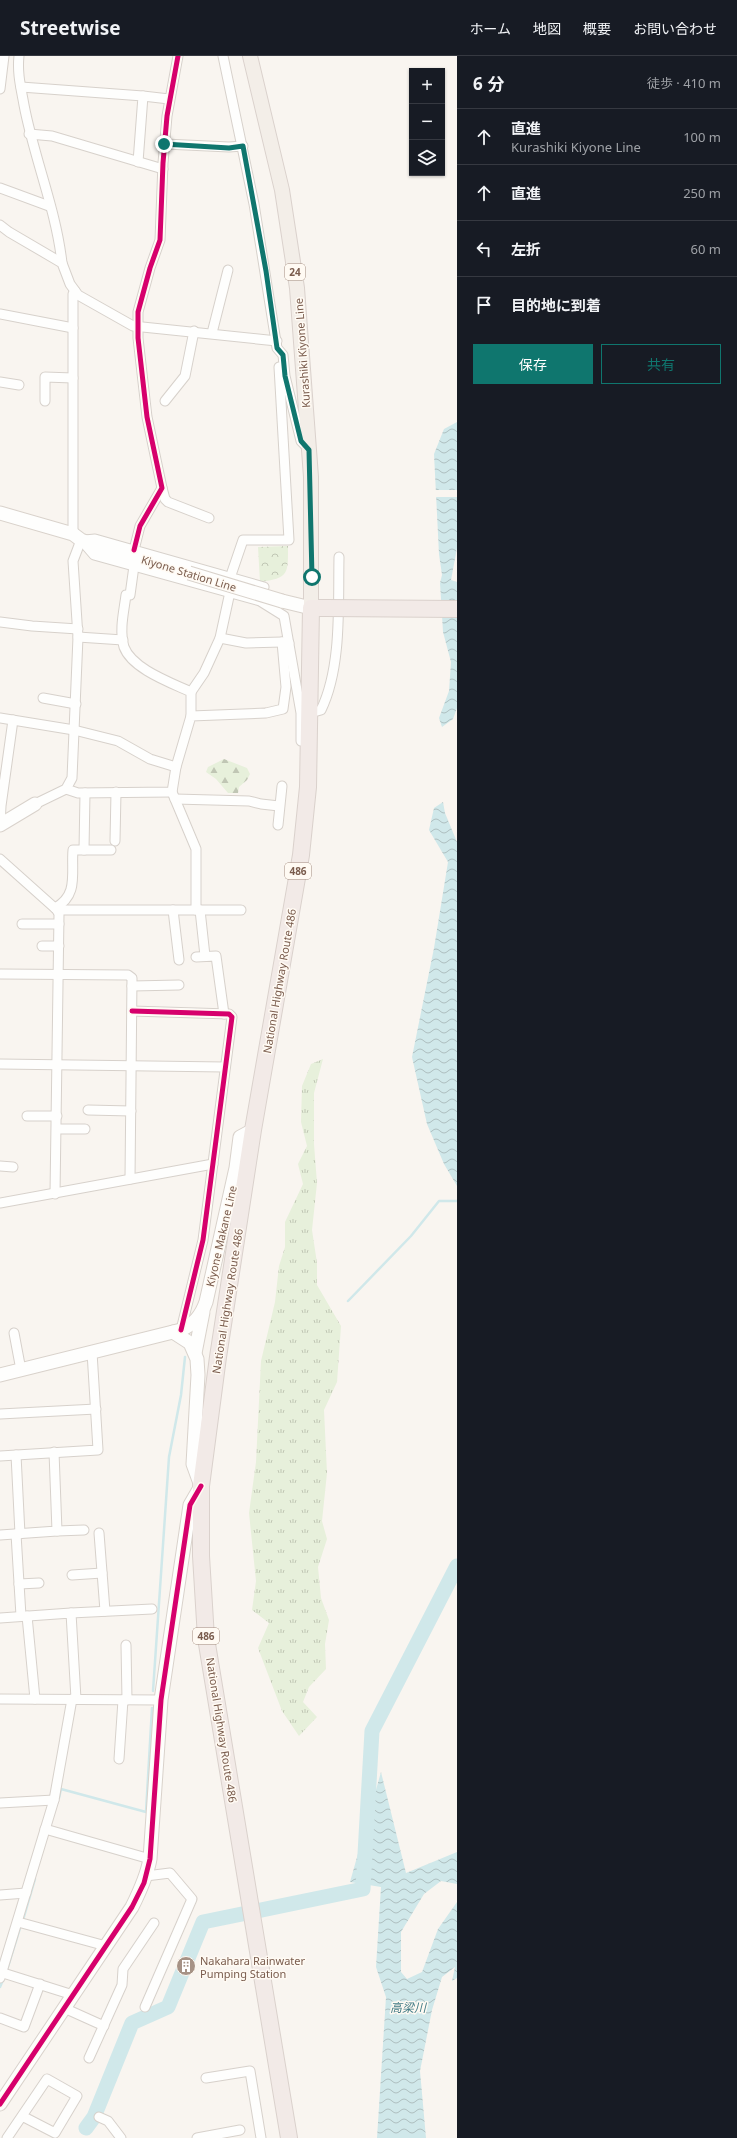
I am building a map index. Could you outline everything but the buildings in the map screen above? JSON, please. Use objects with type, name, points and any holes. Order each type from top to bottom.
[{"type":"highway","points":[[318,608],[457,609]]},
{"type":"highway","name":"National Highway Route 486","points":[[289,2138],[206,1638],[201,1556],[201,1486],[218,1357],[253,1130],[299,862],[308,787],[310,713],[318,608]]},
{"type":"main road","name":"Kurashiki Kiyone Line","points":[[250,56],[282,190],[291,245],[301,331],[309,450],[312,577],[318,608]]},
{"type":"main road","name":"Kiyone Station Line","points":[[0,513],[188,573],[282,601],[318,608]]},
{"type":"main road","points":[[0,825],[35,804]]},
{"type":"main road","name":"Kiyone Makane Line","points":[[0,1375],[177,1331],[192,1325],[203,1310],[236,1168],[240,1137],[253,1130]]},
{"type":"main road","points":[[0,2104],[132,1907],[146,1876],[150,1859],[161,1700],[190,1505],[198,1376],[195,1353],[203,1310]]},
{"type":"main road","points":[[177,1331],[190,1343],[195,1353]]},
{"type":"main road","points":[[190,1505],[201,1486],[193,1464]]},
{"type":"street","points":[[0,89],[4,56]]},
{"type":"street","points":[[19,56],[18,68],[29,134],[58,234],[62,262],[75,291],[89,303],[138,327],[212,333],[277,344]]},
{"type":"street","points":[[178,56],[169,99],[164,144],[160,240],[150,268],[138,312],[138,327],[147,417],[165,499],[168,502],[209,518]]},
{"type":"street","points":[[223,56],[243,146],[277,344],[289,540],[243,540],[230,578]]},
{"type":"street","points":[[21,87],[169,99]]},
{"type":"street","points":[[138,162],[143,96]]},
{"type":"street","points":[[29,134],[52,136],[163,170]]},
{"type":"street","points":[[164,144],[229,148],[243,146]]},
{"type":"street","points":[[0,188],[49,206]]},
{"type":"street","points":[[0,225],[9,232],[62,262]]},
{"type":"street","points":[[212,333],[228,270]]},
{"type":"street","points":[[66,789],[72,778],[78,633],[73,561],[77,537],[73,378],[73,294],[75,291]]},
{"type":"street","points":[[0,314],[73,328]]},
{"type":"street","points":[[165,401],[185,376],[194,331]]},
{"type":"street","points":[[277,344],[283,355],[285,376],[301,441],[309,450]]},
{"type":"street","points":[[45,401],[46,377],[73,378]]},
{"type":"street","points":[[0,382],[19,385]]},
{"type":"street","points":[[134,550],[140,526],[162,488]]},
{"type":"street","points":[[77,537],[95,538],[264,587],[260,601]]},
{"type":"street","points":[[77,537],[94,555],[260,601],[284,616],[286,642],[286,687],[283,709],[266,713],[191,716]]},
{"type":"street","points":[[310,713],[320,710],[327,698],[336,654],[339,557]]},
{"type":"street","points":[[134,566],[130,595],[126,595],[122,623],[123,640],[127,652],[138,664],[191,692]]},
{"type":"street","points":[[224,1014],[216,956],[200,956],[196,849],[173,796],[176,767],[191,716],[191,692],[204,673],[220,638],[230,592]]},
{"type":"street","points":[[0,622],[123,640]]},
{"type":"street","points":[[220,638],[246,643],[286,642]]},
{"type":"street","points":[[286,642],[301,713],[302,773],[308,787]]},
{"type":"street","points":[[43,698],[76,704]]},
{"type":"street","points":[[0,718],[74,730],[118,740],[150,759],[176,767]]},
{"type":"street","points":[[0,825],[1,806],[13,720]]},
{"type":"street","points":[[278,825],[282,786]]},
{"type":"street","points":[[35,804],[66,789],[85,792],[116,792],[249,801],[279,806]]},
{"type":"street","points":[[84,850],[85,792]]},
{"type":"street","points":[[115,841],[116,792]]},
{"type":"street","points":[[56,909],[61,905],[73,888],[73,850],[111,850]]},
{"type":"street","points":[[0,859],[56,909],[59,924],[55,1194]]},
{"type":"street","points":[[56,909],[241,910]]},
{"type":"street","points":[[174,910],[179,960]]},
{"type":"street","points":[[22,924],[59,924]]},
{"type":"street","points":[[42,946],[59,946]]},
{"type":"street","points":[[0,974],[128,975],[132,978],[130,1179]]},
{"type":"street","points":[[132,986],[179,985]]},
{"type":"street","points":[[132,1011],[229,1014],[232,1016],[224,1067],[203,1240],[177,1331]]},
{"type":"street","points":[[0,1064],[131,1067],[224,1067]]},
{"type":"street","points":[[88,1110],[131,1111]]},
{"type":"street","points":[[26,1116],[57,1116]]},
{"type":"street","points":[[57,1128],[86,1128]]},
{"type":"street","points":[[0,1204],[213,1164]]},
{"type":"street","points":[[0,1166],[13,1167]]},
{"type":"street","points":[[14,1333],[21,1370]]},
{"type":"street","points":[[0,1456],[98,1450],[92,1352]]},
{"type":"street","points":[[0,1414],[96,1409]]},
{"type":"street","points":[[54,1452],[58,1531]]},
{"type":"street","points":[[16,1455],[19,1584],[35,1700]]},
{"type":"street","points":[[0,1535],[84,1530]]},
{"type":"street","points":[[99,1533],[105,1611]]},
{"type":"street","points":[[72,1575],[102,1573]]},
{"type":"street","points":[[19,1584],[39,1583]]},
{"type":"street","points":[[0,1618],[152,1609]]},
{"type":"street","points":[[71,1613],[74,1700],[48,1829],[26,1894],[20,1922],[3,1974],[73,1995]]},
{"type":"street","points":[[119,1759],[125,1700],[126,1645]]},
{"type":"street","points":[[0,1699],[161,1700]]},
{"type":"street","points":[[0,1803],[54,1800]]},
{"type":"street","points":[[48,1829],[150,1859]]},
{"type":"street","points":[[145,2007],[192,1899],[170,1873],[146,1876]]},
{"type":"street","points":[[0,1895],[26,1894]]},
{"type":"street","points":[[20,1922],[106,1946]]},
{"type":"street","points":[[90,2058],[122,1985],[123,1969],[154,1923]]},
{"type":"street","points":[[0,2018],[24,2027],[40,1984]]},
{"type":"street","points":[[64,2008],[104,2026]]},
{"type":"street","points":[[206,2078],[250,2071],[261,2138]]},
{"type":"street","points":[[7,2138],[47,2079],[77,2096],[54,2133],[22,2116]]},
{"type":"street","points":[[99,2117],[108,2122],[121,2138]]},
{"type":"street","points":[[197,2138],[240,2130]]},
{"type":"green space","points":[[288,546],[288,563],[285,573],[277,579],[260,582],[258,547]]},
{"type":"green space","points":[[224,759],[247,768],[250,774],[247,780],[239,787],[238,793],[228,793],[216,779],[206,772],[208,767]]},
{"type":"green space","points":[[323,1059],[314,1093],[314,1144],[317,1183],[312,1230],[317,1263],[317,1285],[341,1326],[337,1382],[324,1410],[327,1473],[322,1521],[327,1539],[318,1567],[321,1598],[329,1620],[325,1644],[326,1669],[309,1687],[303,1702],[317,1717],[299,1736],[282,1711],[258,1648],[269,1623],[252,1610],[256,1581],[249,1513],[256,1462],[261,1361],[275,1302],[279,1266],[285,1247],[285,1222],[303,1184],[298,1164],[307,1146],[301,1122],[302,1086],[311,1064]]},
{"type":"water","points":[[457,422],[457,548],[451,580],[457,582],[457,708],[453,719],[442,727],[439,718],[449,691],[451,662],[443,632],[440,583],[442,575],[439,554],[434,454],[444,429]]},
{"type":"water","points":[[443,802],[445,813],[457,842],[457,1186],[444,1164],[427,1124],[412,1057],[434,948],[448,862],[429,830],[434,808]]},
{"type":"water","name":"高梁川","points":[[381,1772],[406,1873],[457,1852],[457,1884],[441,1881],[424,1894],[401,1932],[401,1972],[407,1979],[422,1972],[438,1929],[457,1902],[457,1978],[452,1981],[455,1967],[442,1977],[432,2010],[420,2071],[426,2138],[377,2138],[386,1997],[376,1967],[381,1887],[350,1882]]},
{"type":"pier","points":[[433,490],[457,490],[457,497],[434,497]]},
{"type":"waterway","points":[[348,1301],[411,1236],[439,1201],[457,1201]]},
{"type":"waterway","points":[[153,1691],[169,1457],[181,1395],[185,1357]]},
{"type":"waterway","points":[[86,2128],[94,2117],[132,2023],[168,2007],[203,1922],[363,1889],[372,1731],[457,1566]]},
{"type":"waterway","points":[[59,1798],[61,1789],[146,1812],[152,1708]]},
{"type":"waterway","points":[[23,1920],[35,1879]]},
{"type":"waterway","points":[[7,1970],[21,1925]]},
{"type":"waterway","points":[[0,1987],[3,1980]]},
{"type":"cycle path","points":[[134,550],[140,526],[162,488],[147,417],[138,338],[138,312],[150,268],[160,240],[163,163],[167,116],[178,56]]},
{"type":"cycle path","points":[[132,1011],[229,1014],[232,1017],[203,1240],[181,1330]]},
{"type":"cycle path","points":[[0,2104],[132,1907],[144,1883],[150,1859],[161,1700],[190,1505],[201,1486]]},
{"type":"place","name":"Nakahara Rainwater Pumping Station","points":[[186,1966]]},
{"type":"route","points":[[164,144],[229,148],[243,146],[266,271],[277,348],[283,355],[285,376],[301,441],[309,450],[312,577]]}]
